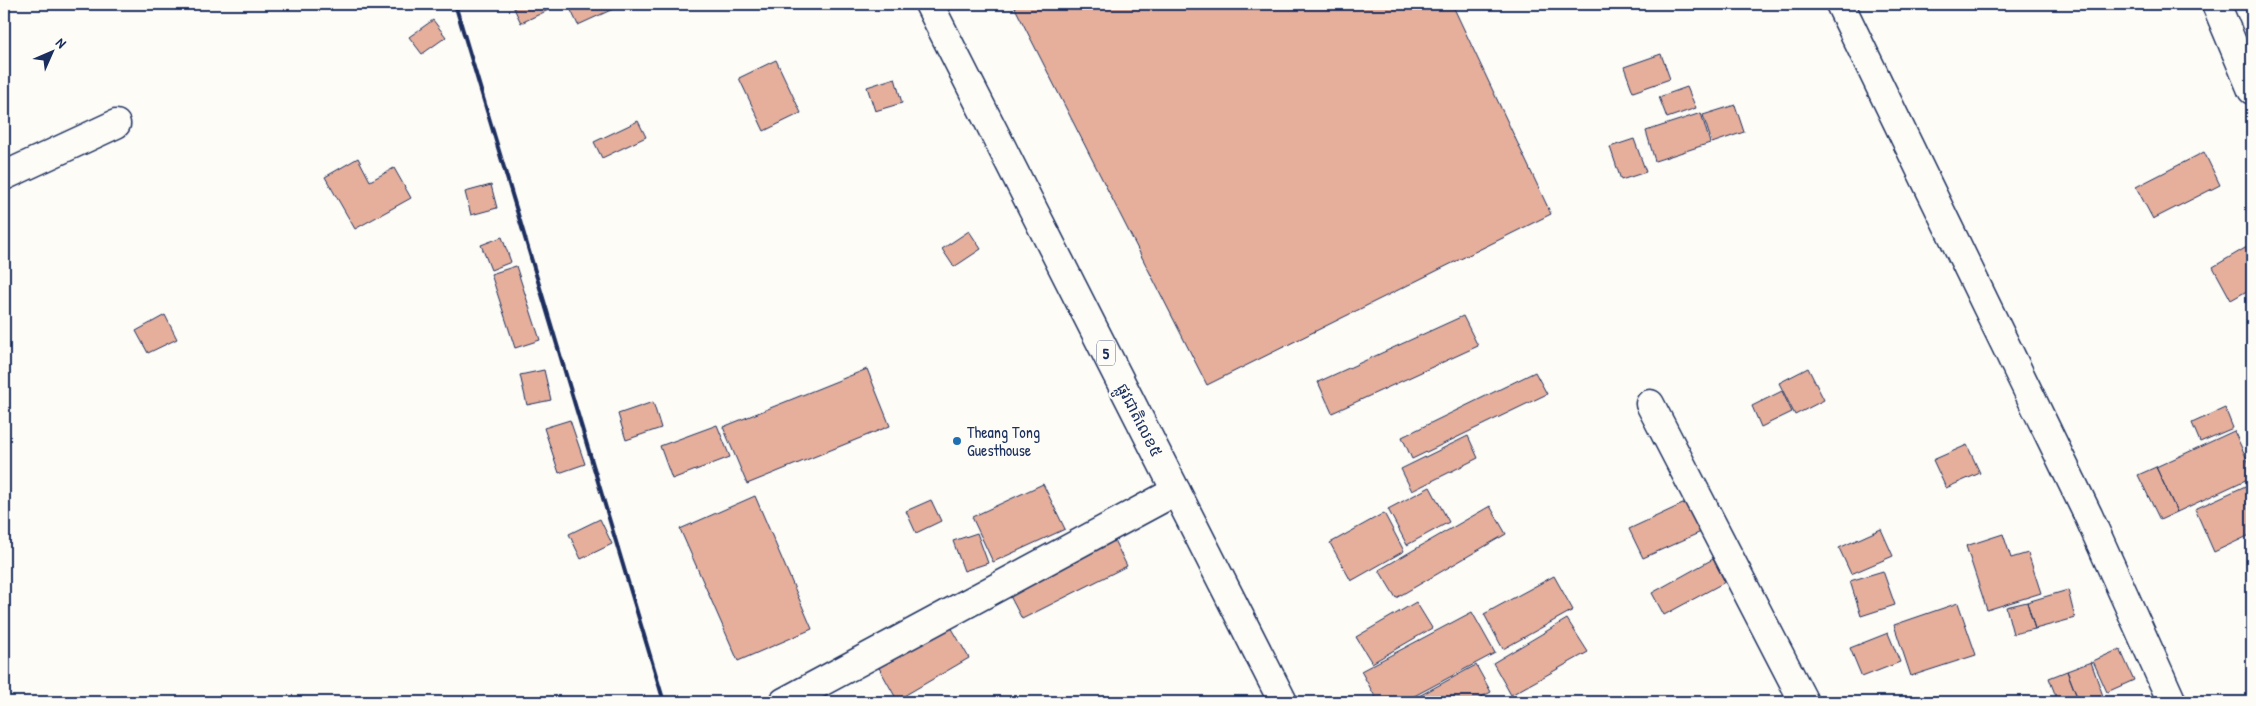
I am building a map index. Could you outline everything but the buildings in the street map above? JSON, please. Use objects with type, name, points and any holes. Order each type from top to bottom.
[{"type":"main road","name":"ផ្លូវជាតិលេខ៥","points":[[929,4],[1283,702]]},
{"type":"main road","points":[[1840,4],[2088,515],[2172,702]]},
{"type":"main road","points":[[2216,4],[2252,90]]},
{"type":"main road","points":[[4,176],[116,124]]},
{"type":"main road","points":[[1650,404],[1804,702]]},
{"type":"main road","points":[[784,702],[1176,491]]},
{"type":"railway","points":[[455,4],[664,702]]},
{"type":"place","name":"Theang Tong Guesthouse","points":[[957,441]]}]
